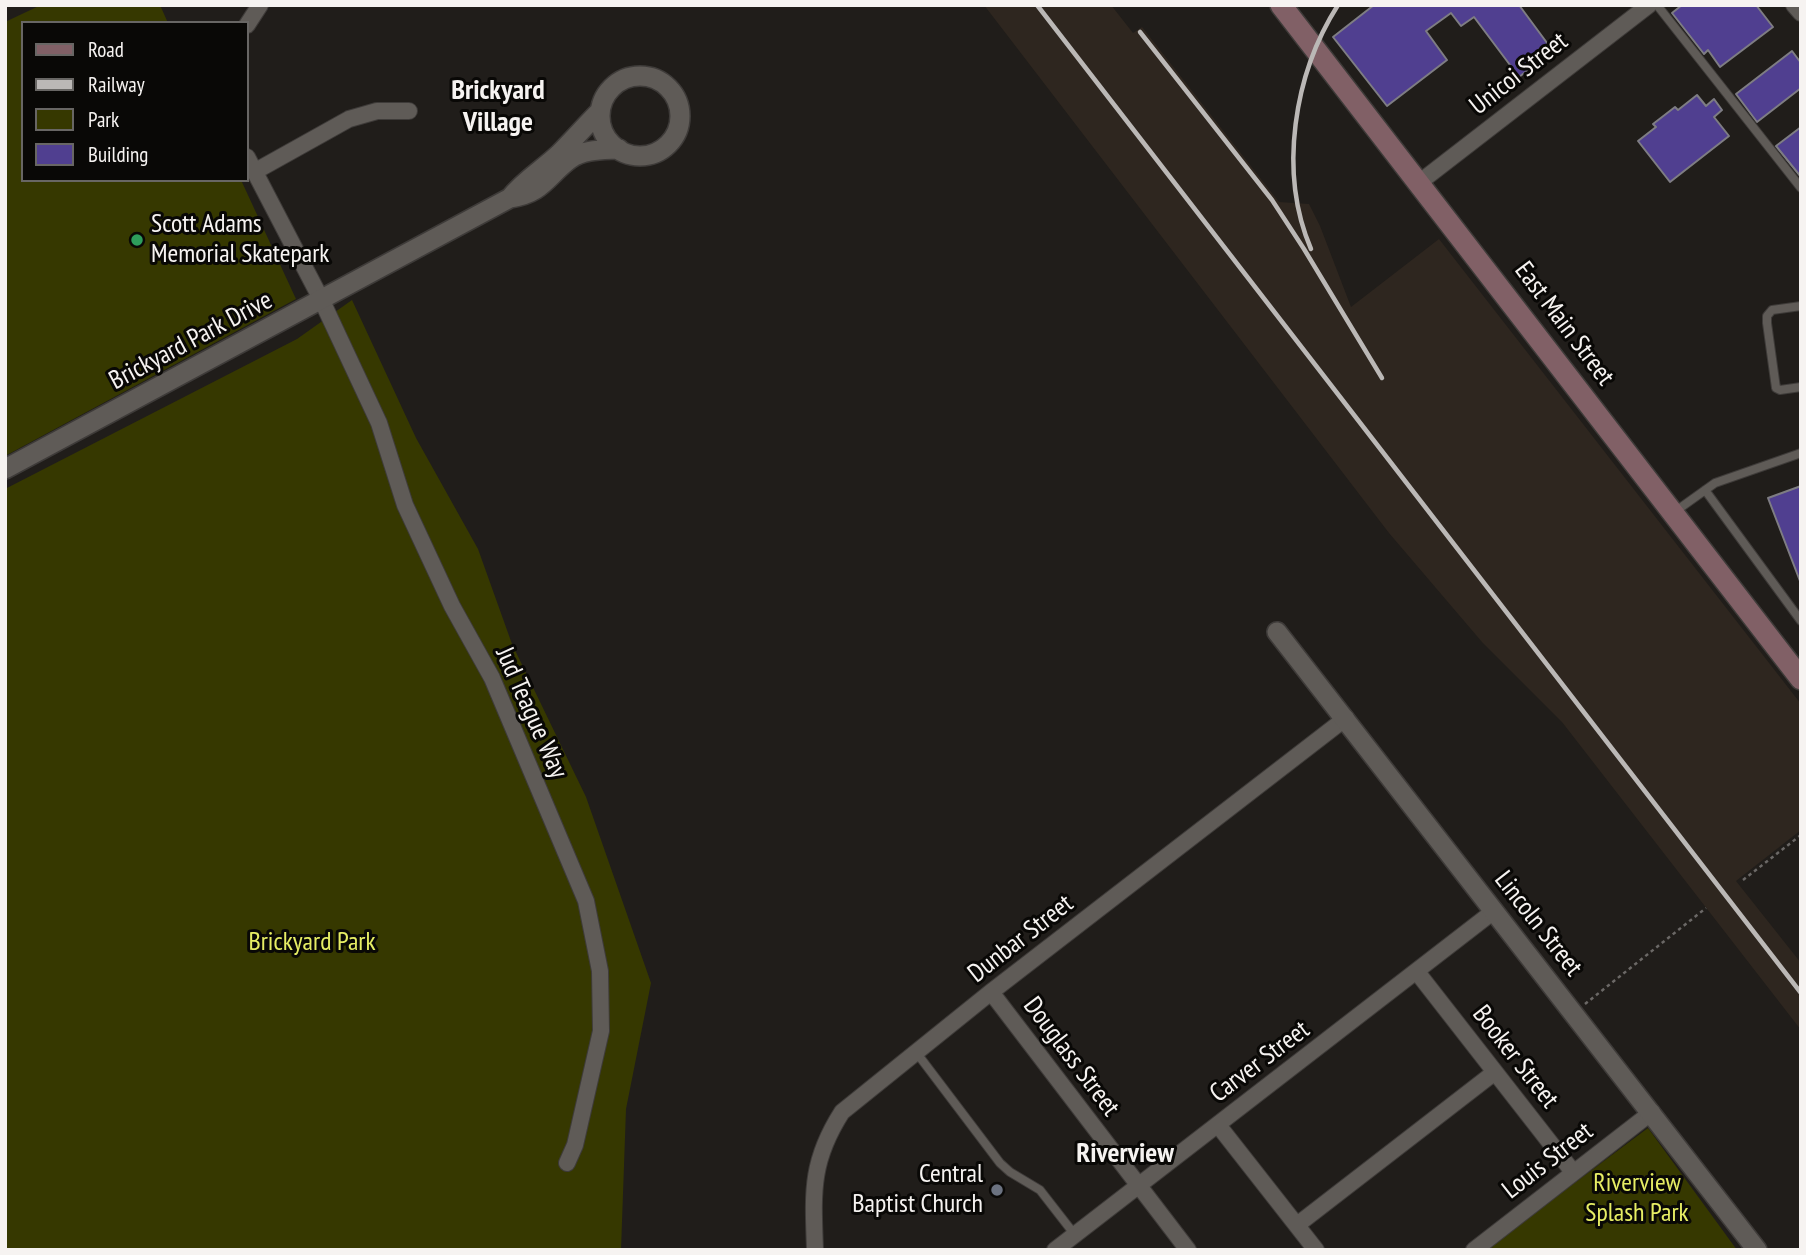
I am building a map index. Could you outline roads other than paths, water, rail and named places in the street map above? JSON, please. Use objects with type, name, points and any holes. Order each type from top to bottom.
[{"type":"main road","name":"East Main Street","points":[[1281,5],[1801,679]]},
{"type":"street","points":[[248,23],[260,5]]},
{"type":"street","name":"Unicoi Street","points":[[1419,182],[1649,5]]},
{"type":"street","points":[[1794,5],[1801,13]]},
{"type":"street","points":[[635,76],[661,82],[671,90],[678,102],[678,128],[672,140],[662,149],[650,154],[637,155],[619,149],[606,136],[601,124],[600,111],[604,98],[622,80],[635,76]]},
{"type":"street","points":[[251,164],[349,119],[377,111],[409,111]]},
{"type":"street","name":"Brickyard Park Drive","points":[[510,198],[523,182],[537,174],[559,154],[600,111]]},
{"type":"street","name":"Brickyard Park Drive","points":[[5,469],[510,198],[529,195],[572,158],[592,150],[619,149]]},
{"type":"street","name":"Jud Teague Way","points":[[251,164],[322,301],[379,423],[405,505],[452,606],[492,678],[586,901],[600,971],[601,1031],[575,1145],[567,1163]]},
{"type":"street","name":"Lincoln Street","points":[[1277,632],[1757,1250]]},
{"type":"street","name":"Dunbar Street","points":[[815,1250],[813,1191],[816,1167],[831,1130],[842,1112],[991,992],[1346,719]]},
{"type":"street","name":"Carver Street","points":[[1055,1250],[1494,911]]},
{"type":"street","name":"Booker Street","points":[[1418,972],[1573,1172]]},
{"type":"street","name":"Douglass Street","points":[[991,992],[1188,1250]]},
{"type":"street","points":[[1297,1225],[1495,1072]]},
{"type":"street","name":"Louis Street","points":[[1474,1250],[1652,1112]]},
{"type":"street","points":[[1218,1125],[1317,1250]]},
{"type":"lane","points":[[1657,5],[1801,188]]},
{"type":"lane","points":[[1801,306],[1772,310],[1767,316],[1776,388],[1780,390],[1801,387]]},
{"type":"lane","points":[[1673,513],[1715,483],[1801,453]]},
{"type":"lane","points":[[1705,490],[1801,621]]},
{"type":"lane","points":[[916,1052],[1000,1163],[1040,1190],[1075,1234]]},
{"type":"railway","points":[[1037,5],[1801,993]]},
{"type":"railway","points":[[1311,249],[1295,188],[1293,156],[1296,124],[1301,92],[1311,61],[1338,5]]},
{"type":"railway","points":[[1140,32],[1272,200],[1382,378]]},
{"type":"place","name":"Scott Adams Memorial Skatepark","points":[[137,240]]},
{"type":"place","name":"Central Baptist Church","points":[[997,1190]]},
{"type":"district","name":"Brickyard Village","points":[[498,107]]},
{"type":"district","name":"Riverview","points":[[1125,1154]]},
{"type":"park label","name":"Brickyard Park","points":[[312,943]]},
{"type":"park label","name":"Riverview Splash Park","points":[[1637,1199]]}]
